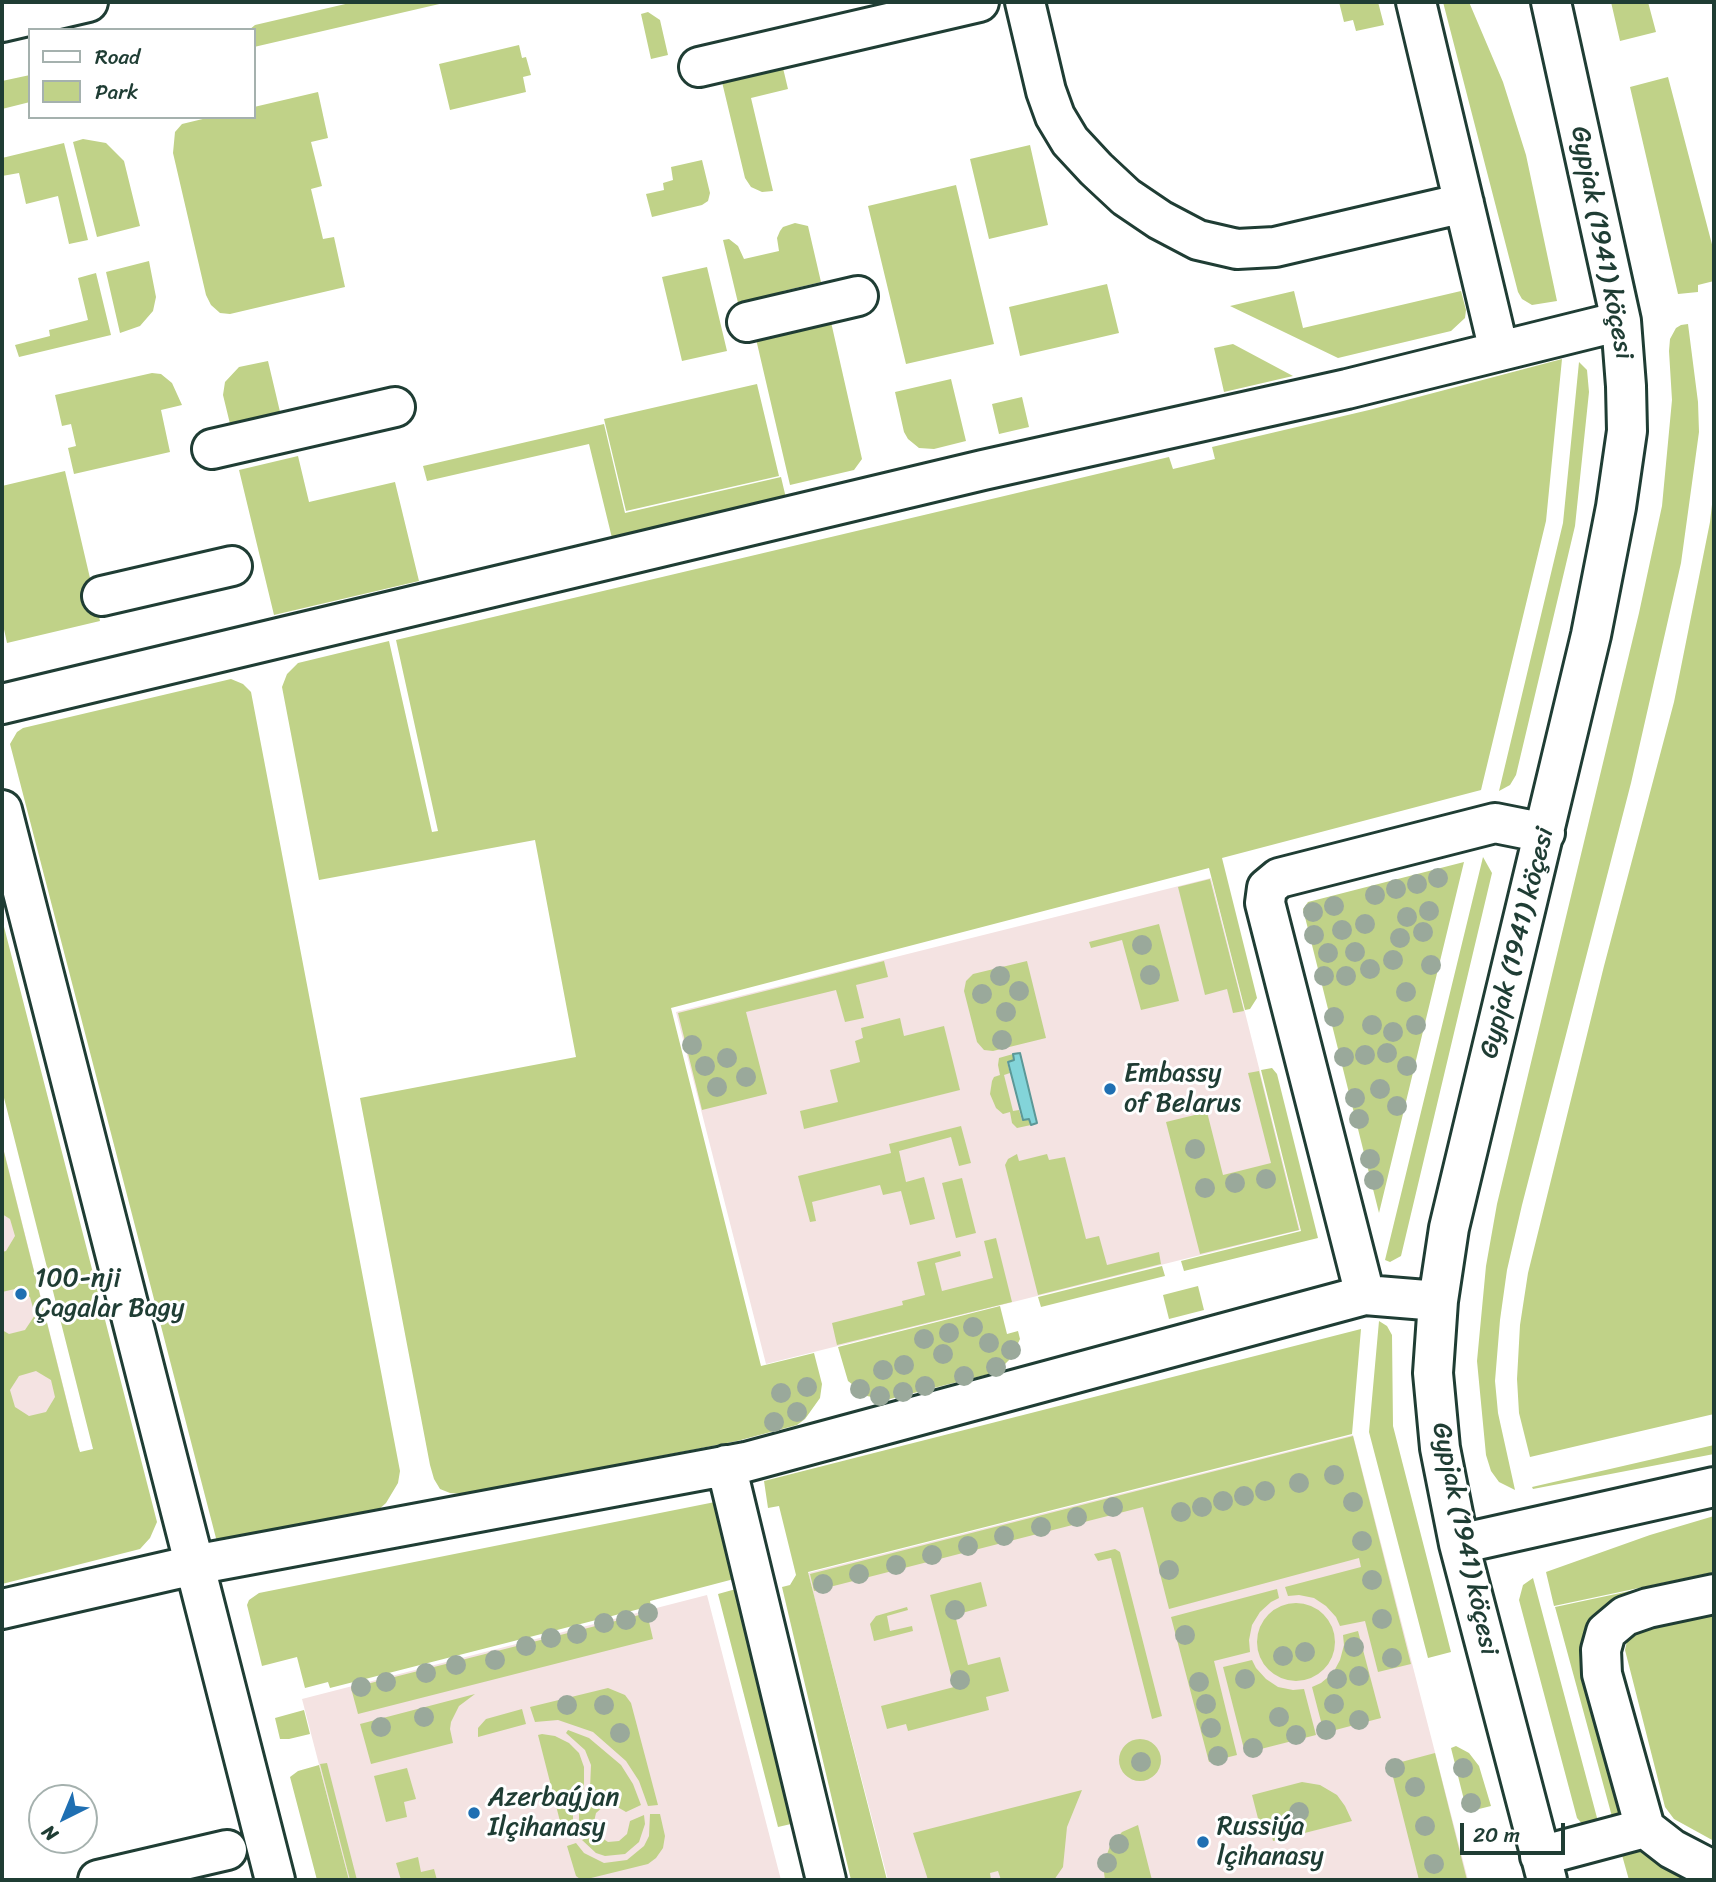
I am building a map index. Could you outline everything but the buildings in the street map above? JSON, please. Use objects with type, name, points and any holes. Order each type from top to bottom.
[{"type":"street","points":[[2,22],[88,2]]},
{"type":"street","points":[[699,67],[979,2]]},
{"type":"street","points":[[1025,2],[1046,91],[1055,116],[1070,141],[1126,197],[1160,220],[1198,240],[1237,249],[1275,247],[1464,203]]},
{"type":"street","points":[[1416,2],[1499,351]]},
{"type":"street","points":[[1531,2],[1565,57]]},
{"type":"street","name":"Gypjak (1941) köçesi","points":[[1544,1868],[1459,1544],[1440,1448],[1433,1373],[1438,1301],[1449,1228],[1591,635],[1616,507],[1627,431],[1621,321],[1551,2]]},
{"type":"street","points":[[747,322],[858,296]]},
{"type":"street","points":[[2,704],[983,470],[1347,389],[1621,321]]},
{"type":"street","points":[[212,449],[395,407]]},
{"type":"street","points":[[102,596],[232,566]]},
{"type":"street","points":[[2,810],[275,1880]]},
{"type":"street","points":[[1365,1294],[1265,903],[1267,888],[1279,878],[1495,823],[1545,833]]},
{"type":"street","points":[[2,1609],[194,1565],[772,1456],[1365,1294],[1438,1301]]},
{"type":"street","points":[[726,1465],[826,1880]]},
{"type":"street","points":[[1459,1544],[1714,1487]]},
{"type":"street","points":[[1714,1594],[1648,1608],[1625,1616],[1606,1632],[1601,1650],[1602,1674],[1645,1828],[1672,1849],[1714,1871]]},
{"type":"street","points":[[1544,1868],[1645,1828]]},
{"type":"street","points":[[98,1880],[227,1850]]},
{"type":"shaded area","points":[[1211,878],[1300,1230],[766,1364],[676,1012]]},
{"type":"shaded area","name":"100-nji Çagalar Bagy","points":[[2,1143],[78,1445],[2,1464]]},
{"type":"shaded area","points":[[1353,1435],[1468,1880],[888,1880],[808,1573]]},
{"type":"shaded area","points":[[707,1595],[781,1880],[349,1880],[302,1699]]},
{"type":"green space","points":[[354,2],[448,2],[256,47],[256,28],[251,28]]},
{"type":"green space","points":[[1339,2],[1378,2],[1384,25],[1356,31],[1353,20],[1344,22]]},
{"type":"green space","points":[[1443,2],[1469,2],[1503,82],[1526,155],[1557,301],[1532,305],[1522,299],[1518,292]]},
{"type":"green space","points":[[1611,2],[1648,2],[1656,32],[1620,41]]},
{"type":"green space","points":[[648,12],[660,20],[668,55],[651,59],[641,14]]},
{"type":"green space","points":[[519,45],[531,75],[523,77],[526,92],[450,110],[439,64]]},
{"type":"green space","points":[[783,68],[788,89],[751,98],[773,191],[762,192],[751,187],[745,178],[722,82]]},
{"type":"green space","points":[[28,75],[28,102],[2,109],[2,81]]},
{"type":"green space","points":[[1668,77],[1714,252],[1714,281],[1698,285],[1698,292],[1678,294],[1630,87]]},
{"type":"green space","points":[[318,92],[328,138],[311,142],[322,186],[311,189],[323,239],[334,237],[345,287],[230,314],[220,313],[211,305],[206,295],[173,153],[175,132],[182,124],[203,119],[256,119],[256,107]]},
{"type":"green space","points":[[83,139],[106,143],[124,161],[140,226],[97,237],[73,142]]},
{"type":"green space","points":[[64,143],[88,240],[69,244],[58,196],[26,204],[19,173],[2,176],[2,158]]},
{"type":"green space","points":[[1030,145],[1048,225],[989,239],[970,159]]},
{"type":"green space","points":[[702,160],[710,193],[708,201],[702,205],[652,217],[646,194],[664,190],[663,183],[673,180],[671,167]]},
{"type":"green space","points":[[956,185],[994,344],[906,364],[868,206]]},
{"type":"green space","points":[[795,223],[808,226],[821,282],[783,291],[784,297],[739,307],[723,240],[729,239],[738,246],[744,259],[779,251],[777,238],[780,231],[783,227]]},
{"type":"green space","points":[[149,261],[156,297],[153,311],[140,326],[120,333],[106,272]]},
{"type":"green space","points":[[707,267],[727,351],[682,361],[662,277]]},
{"type":"green space","points":[[96,273],[111,335],[19,357],[15,345],[50,336],[49,330],[88,320],[78,278]]},
{"type":"green space","points":[[1107,284],[1119,333],[1020,356],[1009,307]]},
{"type":"green space","points":[[1294,291],[1303,328],[1461,291],[1466,310],[1465,318],[1451,331],[1338,358],[1230,306]]},
{"type":"green space","points":[[831,322],[862,459],[854,470],[790,485],[756,339]]},
{"type":"green space","points":[[1688,324],[1699,432],[1681,563],[1631,783],[1507,1270],[1495,1381],[1498,1413],[1515,1490],[1499,1482],[1491,1471],[1486,1455],[1477,1361],[1486,1266],[1497,1204],[1639,613],[1662,506],[1672,400],[1670,339],[1676,328]]},
{"type":"green space","points":[[1233,344],[1293,376],[1224,392],[1214,348]]},
{"type":"green space","points":[[1562,359],[1546,521],[1481,790],[1222,858],[1257,998],[1250,1009],[1245,1010],[1209,868],[671,1008],[761,1366],[814,1353],[822,1384],[820,1398],[805,1419],[797,1425],[737,1441],[466,1494],[440,1489],[430,1465],[360,1098],[576,1057],[535,840],[319,880],[282,687],[287,674],[298,663],[389,641],[432,832],[438,831],[396,640],[1169,457],[1173,469],[1215,459],[1212,447],[1369,410]]},
{"type":"green space","points":[[268,361],[281,416],[231,428],[223,395],[225,382],[239,367]]},
{"type":"green space","points":[[1579,362],[1587,370],[1589,392],[1575,526],[1516,775],[1510,785],[1499,791],[1563,523]]},
{"type":"green space","points":[[152,373],[161,374],[172,383],[182,405],[161,410],[170,452],[74,474],[68,448],[76,446],[71,424],[62,426],[55,395]]},
{"type":"green space","points":[[951,379],[966,441],[934,449],[919,448],[904,432],[895,392]]},
{"type":"green space","points":[[757,384],[779,476],[626,511],[604,419]]},
{"type":"green space","points":[[1022,397],[1029,427],[999,434],[992,404]]},
{"type":"green space","points":[[604,424],[625,513],[781,477],[786,498],[612,538],[589,444],[427,481],[423,466]]},
{"type":"green space","points":[[298,456],[309,502],[395,482],[419,581],[274,615],[239,470]]},
{"type":"green space","points":[[65,471],[100,621],[7,643],[2,620],[2,486]]},
{"type":"green space","points":[[1714,487],[1714,1414],[1530,1457],[1519,1413],[1517,1379],[1520,1325],[1528,1273],[1604,966],[1674,702],[1710,522]]},
{"type":"green space","points":[[231,679],[243,684],[251,692],[400,1471],[398,1483],[386,1503],[377,1511],[217,1542],[10,744],[17,732],[23,728]]},
{"type":"green space","points":[[1483,857],[1492,873],[1401,1256],[1390,1262],[1385,1260]]},
{"type":"green space","points":[[1464,862],[1379,1213],[1303,909],[1308,902]]},
{"type":"green space","points":[[1210,879],[1244,1011],[1233,1013],[1227,989],[1205,995],[1178,887]]},
{"type":"green space","points":[[2,919],[157,1522],[150,1538],[140,1549],[2,1584],[2,1330],[9,1334],[25,1330],[35,1315],[30,1297],[15,1289],[2,1292],[2,1252],[6,1251],[15,1236],[10,1219],[2,1214],[2,1144],[78,1446],[80,1452],[93,1449],[2,1090]],"holes":[[[36,1371],[51,1380],[55,1397],[46,1412],[29,1416],[15,1407],[10,1390],[19,1376]]]},
{"type":"green space","points":[[1159,924],[1179,1001],[1141,1010],[1122,940],[1091,948],[1089,942]]},
{"type":"green space","points":[[884,961],[888,977],[856,985],[864,1018],[845,1022],[836,990],[746,1012],[767,1094],[702,1110],[678,1013]]},
{"type":"green space","points":[[1027,961],[1046,1038],[993,1051],[984,1050],[977,1042],[964,991],[966,981],[973,974]]},
{"type":"green space","points":[[900,1018],[904,1036],[944,1026],[960,1090],[804,1129],[800,1111],[838,1102],[830,1070],[860,1062],[855,1041],[863,1038],[861,1028]]},
{"type":"green space","points":[[1013,1054],[1014,1060],[1007,1062],[1010,1073],[1004,1075],[1013,1111],[1019,1110],[1022,1120],[1029,1119],[1031,1125],[1017,1128],[1012,1123],[1010,1112],[1003,1114],[996,1108],[990,1094],[994,1077],[1000,1075],[999,1058]]},
{"type":"green space","points":[[1272,1068],[1277,1074],[1318,1238],[1184,1271],[1181,1261],[1301,1231],[1261,1070]]},
{"type":"green space","points":[[1259,1071],[1299,1230],[1200,1254],[1166,1122],[1207,1112],[1223,1175],[1271,1163],[1248,1073]]},
{"type":"green space","points":[[961,1126],[971,1163],[959,1166],[951,1137],[899,1151],[906,1182],[924,1177],[935,1219],[910,1225],[901,1191],[883,1195],[880,1185],[812,1202],[816,1221],[810,1222],[798,1176],[891,1153],[889,1144]]},
{"type":"green space","points":[[1017,1154],[1019,1161],[1047,1154],[1049,1160],[1065,1157],[1086,1239],[1099,1236],[1107,1265],[1159,1252],[1161,1264],[1038,1295],[1005,1165],[1008,1159]]},
{"type":"green space","points":[[962,1178],[976,1233],[956,1238],[942,1183]]},
{"type":"green space","points":[[996,1238],[1012,1302],[837,1345],[832,1323],[903,1305],[902,1301],[925,1295],[917,1262],[960,1251],[961,1256],[935,1263],[942,1291],[993,1278],[984,1241]]},
{"type":"green space","points":[[1162,1266],[1165,1276],[1041,1307],[1038,1297]]},
{"type":"green space","points":[[1198,1286],[1204,1310],[1169,1319],[1163,1295]]},
{"type":"green space","points":[[1000,1306],[1007,1334],[1018,1331],[1020,1339],[1011,1358],[997,1372],[886,1400],[867,1396],[848,1381],[838,1347]]},
{"type":"green space","points":[[1379,1321],[1387,1326],[1392,1335],[1393,1426],[1451,1652],[1428,1658],[1369,1432]]},
{"type":"green space","points":[[1361,1329],[1352,1434],[808,1572],[887,1880],[851,1880],[782,1587],[790,1585],[796,1575],[779,1506],[768,1508],[764,1481]]},
{"type":"green space","points":[[1353,1436],[1411,1664],[1378,1672],[1365,1621],[1340,1626],[1326,1606],[1314,1598],[1288,1596],[1285,1587],[1361,1567],[1359,1558],[1169,1609],[1143,1507],[814,1591],[810,1574]]},
{"type":"green space","points":[[1714,1445],[1714,1454],[1533,1489],[1532,1487]]},
{"type":"green space","points":[[715,1502],[734,1579],[650,1601],[651,1606],[330,1688],[328,1682],[305,1688],[297,1657],[262,1666],[247,1605],[249,1600],[259,1593]]},
{"type":"green space","points":[[1714,1516],[1714,1572],[1554,1606],[1546,1572],[1650,1535]]},
{"type":"green space","points":[[1115,1549],[1120,1552],[1162,1716],[1152,1719],[1111,1558],[1098,1561],[1094,1554]]},
{"type":"green space","points":[[1714,1573],[1714,1580],[1604,1611],[1628,1820],[1614,1824],[1555,1607]]},
{"type":"green space","points":[[1533,1578],[1600,1829],[1585,1827],[1577,1818],[1519,1600],[1523,1585]]},
{"type":"green space","points":[[981,1582],[987,1606],[955,1615],[968,1665],[1000,1657],[1009,1691],[986,1697],[989,1710],[908,1731],[906,1724],[887,1729],[881,1706],[954,1687],[930,1595]]},
{"type":"green space","points":[[736,1589],[791,1824],[778,1827],[718,1594]]},
{"type":"green space","points":[[1277,1589],[1279,1598],[1260,1612],[1252,1625],[1250,1652],[1214,1661],[1237,1755],[1209,1762],[1171,1617]]},
{"type":"green space","points":[[1296,1603],[1311,1606],[1323,1615],[1332,1627],[1335,1642],[1332,1657],[1323,1669],[1311,1678],[1296,1681],[1281,1678],[1269,1669],[1260,1657],[1257,1642],[1260,1627],[1269,1615],[1281,1606]]},
{"type":"green space","points":[[907,1607],[908,1610],[887,1616],[890,1631],[912,1626],[913,1631],[874,1641],[870,1624],[876,1616]]},
{"type":"green space","points":[[1714,1609],[1714,1841],[1674,1819],[1665,1807],[1625,1650],[1627,1641],[1636,1629]]},
{"type":"green space","points":[[647,1613],[653,1639],[358,1714],[351,1688]]},
{"type":"green space","points":[[1358,1631],[1381,1718],[1324,1733],[1312,1687],[1333,1673],[1344,1645],[1343,1635]]},
{"type":"green space","points":[[1252,1660],[1266,1679],[1278,1687],[1304,1689],[1316,1735],[1245,1753],[1223,1667]]},
{"type":"green space","points":[[608,1688],[625,1695],[631,1703],[658,1805],[648,1806],[639,1781],[626,1761],[593,1732],[558,1720],[535,1722],[530,1707]]},
{"type":"green space","points":[[475,1694],[459,1706],[451,1722],[453,1743],[371,1764],[360,1724]]},
{"type":"green space","points":[[522,1709],[526,1724],[478,1737],[478,1728],[486,1719]]},
{"type":"green space","points":[[304,1710],[310,1734],[280,1739],[275,1718]]},
{"type":"green space","points":[[568,1730],[589,1738],[621,1765],[633,1784],[641,1805],[626,1812],[614,1805],[604,1806],[596,1813],[593,1826],[579,1831],[579,1813],[590,1789],[591,1765],[585,1750],[566,1733]]},
{"type":"green space","points":[[538,1735],[555,1736],[569,1743],[579,1753],[584,1767],[584,1787],[573,1811],[573,1834],[564,1837]]},
{"type":"green space","points":[[1140,1739],[1155,1745],[1161,1760],[1155,1775],[1140,1781],[1125,1775],[1119,1760],[1125,1745]]},
{"type":"green space","points":[[1456,1746],[1469,1753],[1479,1766],[1491,1806],[1467,1812],[1451,1748]]},
{"type":"green space","points":[[1435,1753],[1467,1880],[1419,1880],[1390,1765]]},
{"type":"green space","points":[[327,1763],[357,1880],[350,1880],[320,1764]]},
{"type":"green space","points":[[319,1765],[349,1880],[317,1880],[290,1777],[298,1771]]},
{"type":"green space","points":[[407,1768],[416,1799],[404,1802],[407,1817],[386,1822],[374,1776]]},
{"type":"green space","points":[[1302,1782],[1320,1785],[1337,1795],[1352,1821],[1273,1841],[1271,1832],[1262,1834],[1252,1795]]},
{"type":"green space","points":[[1082,1790],[1067,1827],[1063,1867],[1054,1880],[1001,1880],[998,1871],[990,1873],[991,1880],[928,1880],[913,1833]]},
{"type":"green space","points":[[650,1814],[660,1814],[665,1836],[663,1848],[656,1858],[648,1864],[587,1879],[576,1876],[567,1846],[576,1843],[584,1853],[604,1863],[627,1860],[644,1846],[649,1836]]},
{"type":"green space","points":[[644,1815],[645,1824],[639,1842],[625,1854],[605,1856],[596,1853],[582,1840],[596,1834],[608,1842],[619,1841],[627,1834],[630,1821]]},
{"type":"green space","points":[[1138,1825],[1152,1880],[1105,1880],[1103,1865],[1110,1846],[1122,1832]]},
{"type":"green space","points":[[1632,1845],[1700,1880],[1629,1880],[1620,1848]]},
{"type":"green space","points":[[418,1857],[421,1872],[434,1869],[437,1880],[401,1880],[396,1863]]},
{"type":"water","points":[[1020,1053],[1037,1123],[1031,1125],[1029,1119],[1023,1120],[1008,1062],[1014,1060],[1013,1054]]},
{"type":"place","name":"Embassy of Belarus","points":[[1110,1089]]},
{"type":"place","name":"100-nji Çagalar Bagy","points":[[21,1294]]},
{"type":"place","name":"Azerbaýjan Ilçihanasy","points":[[474,1813]]},
{"type":"place","name":"Russiýa lçihanasy","points":[[1203,1842]]}]
